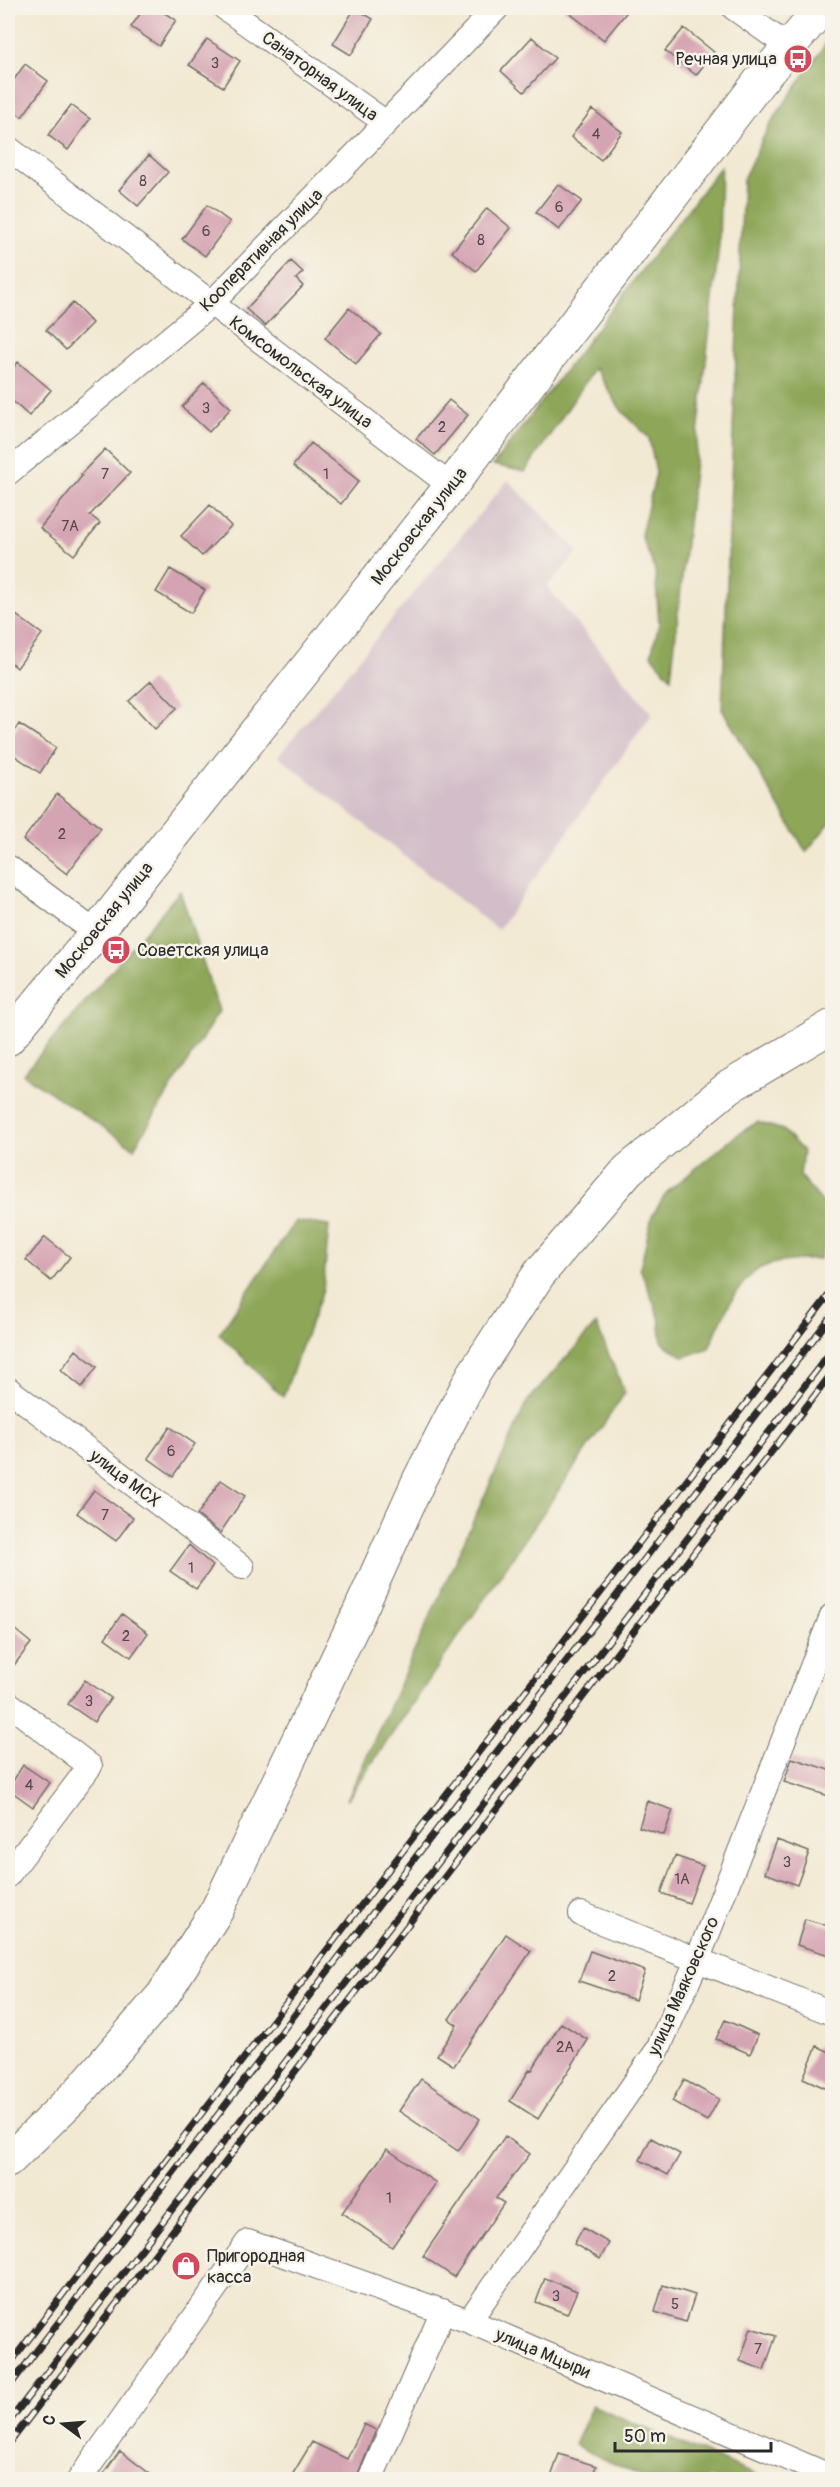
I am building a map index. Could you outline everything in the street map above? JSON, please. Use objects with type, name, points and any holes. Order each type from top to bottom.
[{"type":"street","name":"Санаторная улица","points":[[225,8],[386,123]]},
{"type":"street","name":"Кооперативная улица","points":[[8,473],[211,304],[496,8]]},
{"type":"street","points":[[734,8],[789,47]]},
{"type":"street","name":"Московская улица","points":[[8,1039],[96,933],[451,486],[748,98],[822,8]]},
{"type":"street","name":"Комсомольская улица","points":[[8,148],[451,486]]},
{"type":"street","points":[[8,867],[96,933]]},
{"type":"street","points":[[8,2160],[80,2091],[163,1995],[217,1910],[359,1613],[420,1478],[473,1375],[539,1274],[628,1170],[729,1087],[832,1026]]},
{"type":"street","name":"улица МСХ","points":[[8,1389],[242,1567]]},
{"type":"street","name":"улица Маяковского","points":[[469,2321],[657,2051],[697,1961],[832,1616]]},
{"type":"street","points":[[8,1703],[90,1766],[8,1875]]},
{"type":"street","points":[[581,1914],[832,2013]]},
{"type":"street","name":"улица Мцыри","points":[[79,2480],[248,2242],[469,2321],[832,2478]]},
{"type":"street","points":[[370,2480],[442,2311]]},
{"type":"shaded area","points":[[508,480],[578,552],[547,587],[652,714],[498,930],[278,756]]},
{"type":"green space","points":[[832,35],[832,820],[806,852],[722,709],[743,179],[770,124]]},
{"type":"green space","points":[[721,166],[719,245],[671,678],[651,655],[659,624],[655,570],[641,535],[656,473],[649,438],[621,410],[595,368],[525,472],[493,465]]},
{"type":"green space","points":[[180,891],[219,1011],[134,1148],[23,1074]]},
{"type":"green space","points":[[757,1122],[783,1130],[803,1151],[800,1176],[832,1213],[832,1225],[820,1259],[780,1262],[758,1270],[739,1288],[709,1348],[684,1357],[662,1343],[659,1317],[640,1268],[652,1216],[667,1192],[734,1137]]},
{"type":"green space","points":[[295,1221],[329,1226],[323,1290],[283,1397],[219,1334]]},
{"type":"green space","points":[[596,1324],[625,1393],[347,1800],[527,1402]]},
{"type":"green space","points":[[592,2405],[764,2479],[646,2479],[574,2445]]},
{"type":"building","points":[[144,8],[156,8],[176,20],[159,46],[131,27]]},
{"type":"building","points":[[355,8],[373,19],[351,55],[333,44]]},
{"type":"building","points":[[563,8],[630,8],[604,40]]},
{"type":"building","points":[[684,28],[714,52],[696,75],[665,51]]},
{"type":"building","points":[[532,37],[555,58],[524,92],[501,71]]},
{"type":"building","points":[[207,39],[240,61],[223,87],[189,65]]},
{"type":"building","points":[[25,64],[48,81],[22,117],[8,106],[8,88]]},
{"type":"building","points":[[71,105],[90,119],[68,150],[48,135]]},
{"type":"building","points":[[592,109],[622,132],[601,160],[571,137]]},
{"type":"building","points":[[149,155],[168,172],[138,206],[119,190]]},
{"type":"building","points":[[558,184],[582,201],[559,230],[536,212]]},
{"type":"building","points":[[207,205],[230,222],[205,256],[182,239]]},
{"type":"building","points":[[487,208],[511,228],[476,271],[452,252]]},
{"type":"building","points":[[291,261],[303,272],[296,279],[303,286],[265,326],[246,309]]},
{"type":"building","points":[[73,303],[92,323],[66,350],[46,330]]},
{"type":"building","points":[[349,308],[381,334],[356,364],[325,338]]},
{"type":"building","points":[[18,362],[51,390],[29,416],[8,397],[8,374]]},
{"type":"building","points":[[204,383],[231,408],[209,432],[182,407]]},
{"type":"building","points":[[449,400],[468,415],[435,455],[416,439]]},
{"type":"building","points":[[311,443],[359,481],[341,504],[293,466]]},
{"type":"building","points":[[105,449],[130,473],[90,515],[100,523],[74,555],[40,528],[82,476],[81,474]]},
{"type":"building","points":[[210,505],[231,526],[202,556],[181,536]]},
{"type":"building","points":[[170,569],[205,590],[191,613],[156,592]]},
{"type":"building","points":[[16,615],[42,634],[17,668],[8,660],[8,627]]},
{"type":"building","points":[[151,681],[177,708],[155,729],[129,701]]},
{"type":"building","points":[[19,724],[56,748],[40,773],[8,751],[8,742]]},
{"type":"building","points":[[57,794],[101,828],[67,874],[23,840]]},
{"type":"building","points":[[45,1237],[70,1257],[51,1281],[26,1260]]},
{"type":"building","points":[[76,1350],[97,1367],[82,1387],[61,1370]]},
{"type":"building","points":[[170,1427],[195,1444],[173,1476],[148,1458]]},
{"type":"building","points":[[221,1480],[245,1496],[220,1533],[197,1515]]},
{"type":"building","points":[[94,1490],[133,1518],[116,1541],[77,1513]]},
{"type":"building","points":[[189,1545],[213,1566],[196,1589],[170,1571]]},
{"type":"building","points":[[122,1614],[148,1633],[131,1657],[105,1638]]},
{"type":"building","points":[[8,1624],[31,1643],[8,1673]]},
{"type":"building","points":[[85,1680],[111,1698],[94,1722],[68,1704]]},
{"type":"building","points":[[792,1758],[832,1771],[832,1797],[784,1782]]},
{"type":"building","points":[[23,1765],[50,1783],[33,1807],[8,1789]]},
{"type":"building","points":[[647,1801],[673,1810],[664,1835],[639,1827]]},
{"type":"building","points":[[777,1840],[809,1852],[797,1885],[765,1873]]},
{"type":"building","points":[[675,1856],[703,1866],[689,1903],[661,1893]]},
{"type":"building","points":[[805,1919],[832,1927],[832,1956],[797,1945]]},
{"type":"building","points":[[506,1934],[531,1951],[454,2066],[437,2055],[457,2025],[449,2019]]},
{"type":"building","points":[[590,1951],[645,1971],[635,2000],[579,1981]]},
{"type":"building","points":[[725,2020],[758,2035],[750,2054],[716,2039]]},
{"type":"building","points":[[561,2023],[588,2040],[538,2119],[510,2101]]},
{"type":"building","points":[[817,2046],[832,2053],[832,2091],[803,2078]]},
{"type":"building","points":[[421,2079],[480,2119],[458,2151],[399,2111]]},
{"type":"building","points":[[684,2080],[719,2099],[707,2121],[672,2101]]},
{"type":"building","points":[[505,2136],[530,2154],[496,2198],[504,2203],[454,2277],[423,2256]]},
{"type":"building","points":[[651,2138],[680,2154],[668,2175],[640,2160]]},
{"type":"building","points":[[387,2149],[436,2183],[392,2247],[342,2213]]},
{"type":"building","points":[[583,2228],[609,2243],[600,2259],[574,2244]]},
{"type":"building","points":[[545,2278],[577,2291],[567,2314],[536,2302]]},
{"type":"building","points":[[663,2285],[695,2295],[686,2322],[655,2312]]},
{"type":"building","points":[[751,2328],[776,2336],[764,2370],[740,2361]]},
{"type":"building","points":[[364,2424],[376,2430],[356,2480],[289,2480],[312,2442],[347,2459]]},
{"type":"building","points":[[120,2451],[158,2480],[99,2480]]},
{"type":"building","points":[[559,2454],[596,2466],[591,2480],[550,2480]]},
{"type":"railway","points":[[8,2366],[832,1291]]},
{"type":"railway","points":[[8,2388],[832,1315]]},
{"type":"railway","points":[[8,2423],[832,1350]]},
{"type":"railway","points":[[8,2445],[832,1373]]},
{"type":"place","name":"Речная улица","points":[[798,59]]},
{"type":"place","name":"Советская улица","points":[[116,950]]},
{"type":"place","name":"Пригородная касса","points":[[186,2266]]}]
